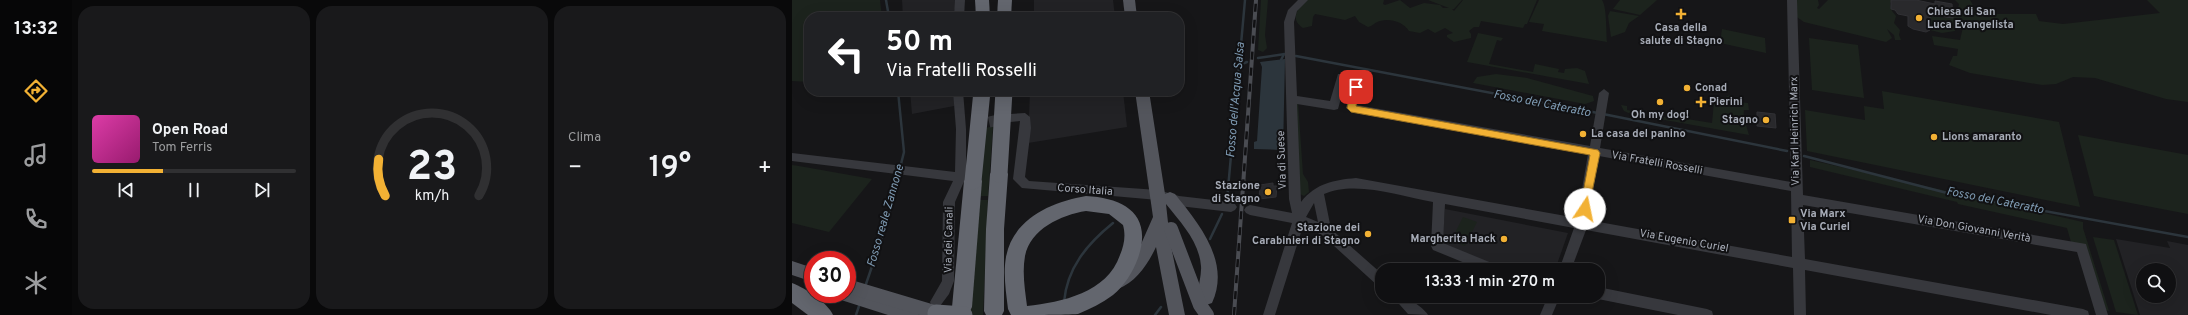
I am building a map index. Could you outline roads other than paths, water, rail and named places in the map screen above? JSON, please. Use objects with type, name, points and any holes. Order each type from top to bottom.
[{"type":"highway","points":[[982,0],[983,12]]},
{"type":"highway","points":[[1004,0],[1004,12]]},
{"type":"highway","points":[[939,310],[963,311],[966,179],[981,96]]},
{"type":"highway","points":[[994,311],[995,229],[1004,96]]},
{"type":"highway","points":[[1083,204],[1103,204],[1119,210],[1128,218],[1133,229],[1134,242],[1126,265],[1104,292],[1089,301],[1065,310],[1023,312],[1014,264],[1021,241],[1033,226],[1048,216],[1083,204]]},
{"type":"highway","points":[[792,292],[823,315]]},
{"type":"main road","points":[[1129,0],[1130,12]]},
{"type":"main road","points":[[1143,96],[1171,229],[1200,305],[1206,315]]},
{"type":"main road","points":[[1104,292],[1121,281],[1139,262],[1151,241],[1164,197]]},
{"type":"main road","points":[[1164,197],[1193,226],[1208,257],[1209,280],[1206,298]]},
{"type":"main road","points":[[1159,216],[1167,276],[1177,315]]},
{"type":"main road","points":[[792,268],[804,272]]},
{"type":"main road","points":[[792,278],[804,281]]},
{"type":"main road","points":[[856,288],[939,310]]},
{"type":"main road","points":[[856,298],[911,315]]},
{"type":"street","points":[[959,12],[960,0]]},
{"type":"street","name":"Via di Suese","points":[[1299,219],[1295,200],[1289,22],[1293,10],[1303,0]]},
{"type":"street","name":"Via Karl Heinrich Marx","points":[[1792,0],[1800,315]]},
{"type":"street","points":[[1292,99],[1334,106],[1342,77]]},
{"type":"street","name":"Via Fratelli Rosselli","points":[[1356,87],[1351,108],[1595,153],[1796,193]]},
{"type":"street","points":[[1568,263],[1582,223],[1604,94]]},
{"type":"street","points":[[792,157],[966,179],[965,128],[959,96]]},
{"type":"street","name":"Corso Italia","points":[[1010,118],[1025,117],[1026,128],[1019,179],[1026,185],[1164,197],[1231,207]]},
{"type":"street","name":"Via dei Canali","points":[[939,310],[948,281],[949,202],[966,179]]},
{"type":"street","name":"Via Eugenio Curiel","points":[[1269,315],[1299,219],[1306,204],[1318,192],[1333,185],[1356,183],[1798,262],[2083,315]]},
{"type":"street","points":[[1318,192],[1326,231]]},
{"type":"street","name":"Via Don Giovanni Verità","points":[[1796,193],[1857,210],[1867,210],[2082,248],[2102,315]]},
{"type":"street","points":[[1439,198],[1437,246],[1477,263]]},
{"type":"street","points":[[1250,210],[1299,219],[1326,231],[1375,276]]},
{"type":"street","points":[[1605,294],[1707,315]]},
{"type":"street","points":[[1405,303],[1412,310],[1422,315]]},
{"type":"street","points":[[1546,315],[1551,303]]},
{"type":"waterway","name":"Fosso reale Zannone","points":[[886,0],[888,12]]},
{"type":"waterway","name":"Fosso dell'Acqua Salsa","points":[[1239,65],[1245,0]]},
{"type":"waterway","name":"Fosso del Cateratto","points":[[1258,58],[1284,54]]},
{"type":"waterway","name":"Fosso del Cateratto","points":[[1281,60],[1284,54]]},
{"type":"waterway","name":"Fosso del Cateratto","points":[[1296,56],[1598,113]]},
{"type":"waterway","name":"Fosso dell'Acqua Salsa","points":[[1239,65],[1247,62]]},
{"type":"waterway","name":"Fosso dell'Acqua Salsa","points":[[1227,200],[1239,65]]},
{"type":"waterway","name":"Fosso reale Zannone","points":[[898,96],[904,152],[900,168]]},
{"type":"waterway","name":"Fosso del Cateratto","points":[[1603,114],[1787,151]]},
{"type":"waterway","name":"Fosso del Cateratto","points":[[1804,156],[1951,194],[2188,237]]},
{"type":"waterway","name":"Fosso reale Zannone","points":[[865,287],[887,222],[899,173]]},
{"type":"waterway","name":"Fosso dell'Acqua Salsa","points":[[1210,239],[1222,214]]},
{"type":"waterway","points":[[1064,302],[1069,278],[1080,258],[1095,239],[1113,223]]},
{"type":"waterway","name":"Fosso reale Zannone","points":[[856,315],[860,303]]},
{"type":"waterway","name":"Fosso dell'Acqua Salsa","points":[[1155,315],[1161,307]]},
{"type":"tunnel","points":[[973,126],[1007,118]]},
{"type":"railway","points":[[1234,315],[1256,0]]},
{"type":"place","name":"Casa della salute di Stagno","points":[[1681,14]]},
{"type":"place","name":"Chiesa di San Luca Evangelista","points":[[1919,18]]},
{"type":"place","name":"Conad","points":[[1687,88]]},
{"type":"place","name":"Oh my dog!","points":[[1660,102]]},
{"type":"place","name":"Pierini","points":[[1701,102]]},
{"type":"place","name":"Stagno","points":[[1766,120]]},
{"type":"place","name":"La casa del panino","points":[[1583,134]]},
{"type":"place","name":"Lions amaranto","points":[[1934,137]]},
{"type":"place","name":"Stazione di Stagno","points":[[1268,192]]},
{"type":"place","name":"Via Marx Via Curiel","points":[[1792,220]]},
{"type":"place","name":"Stazione dei Carabinieri di Stagno","points":[[1368,234]]},
{"type":"place","name":"Margherita Hack","points":[[1504,239]]}]
